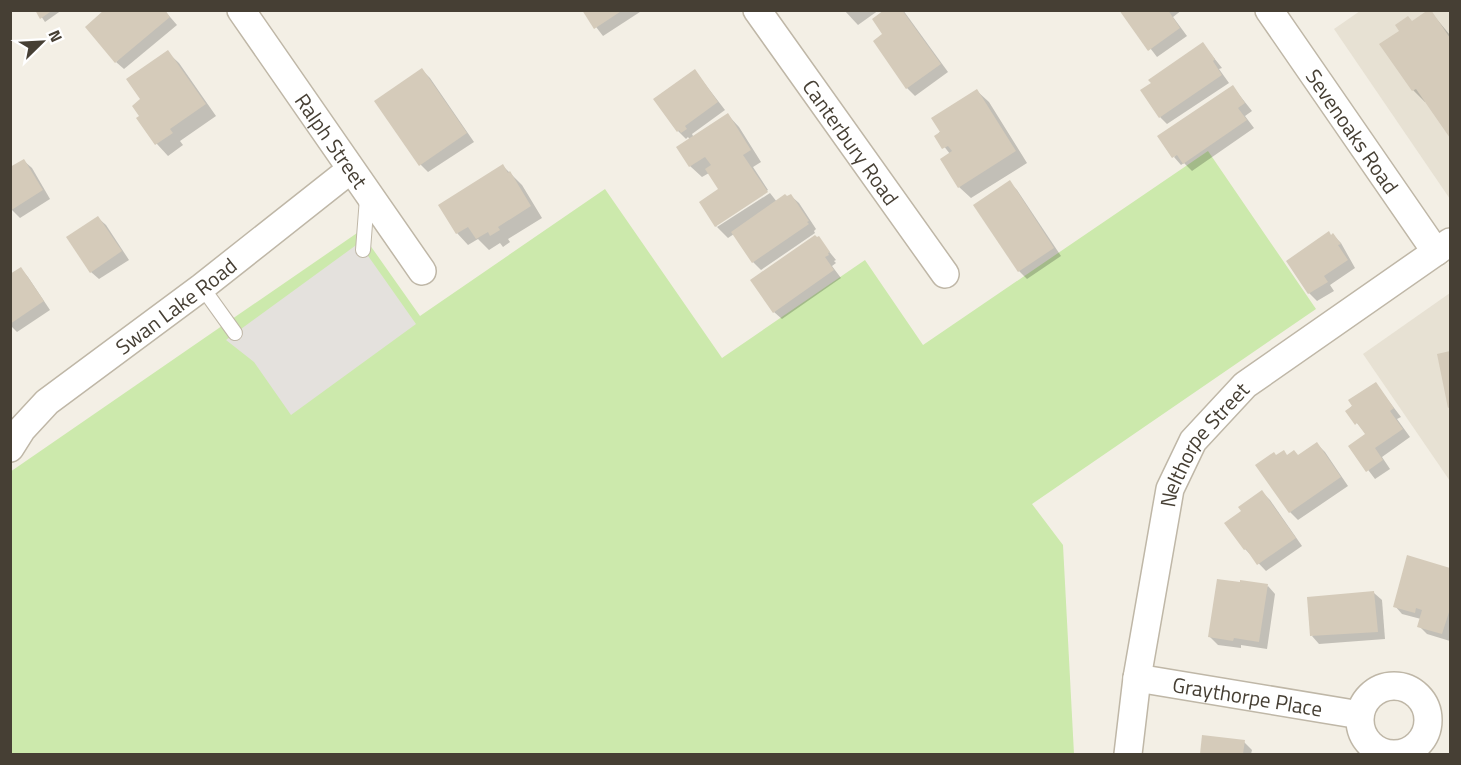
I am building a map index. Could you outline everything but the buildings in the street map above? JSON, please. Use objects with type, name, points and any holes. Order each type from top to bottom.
[{"type":"street","name":"Ralph Street","points":[[241,10],[422,271]]},
{"type":"street","name":"Canterbury Road","points":[[758,10],[945,274]]},
{"type":"street","name":"Sevenoaks Road","points":[[1269,10],[1443,247]]},
{"type":"street","name":"Swan Lake Road","points":[[10,448],[22,429],[47,402],[202,287],[350,170]]},
{"type":"street","name":"Nelthorpe Street","points":[[1128,754],[1137,678],[1170,489],[1192,441],[1245,385],[1443,247]]},
{"type":"street","name":"Graythorpe Place","points":[[1137,678],[1360,715]]},
{"type":"lane","points":[[363,250],[368,195]]},
{"type":"lane","points":[[202,287],[235,333]]},
{"type":"shaded area","points":[[1360,11],[1450,11],[1450,199],[1334,29]]},
{"type":"shaded area","points":[[359,243],[416,324],[291,415],[254,362],[226,340]]},
{"type":"shaded area","points":[[1450,293],[1450,481],[1363,354]]},
{"type":"green space","points":[[1208,151],[1316,309],[1032,504],[1063,545],[1074,754],[11,754],[10,472],[360,231],[420,316],[605,189],[722,358],[865,260],[923,345]]}]
